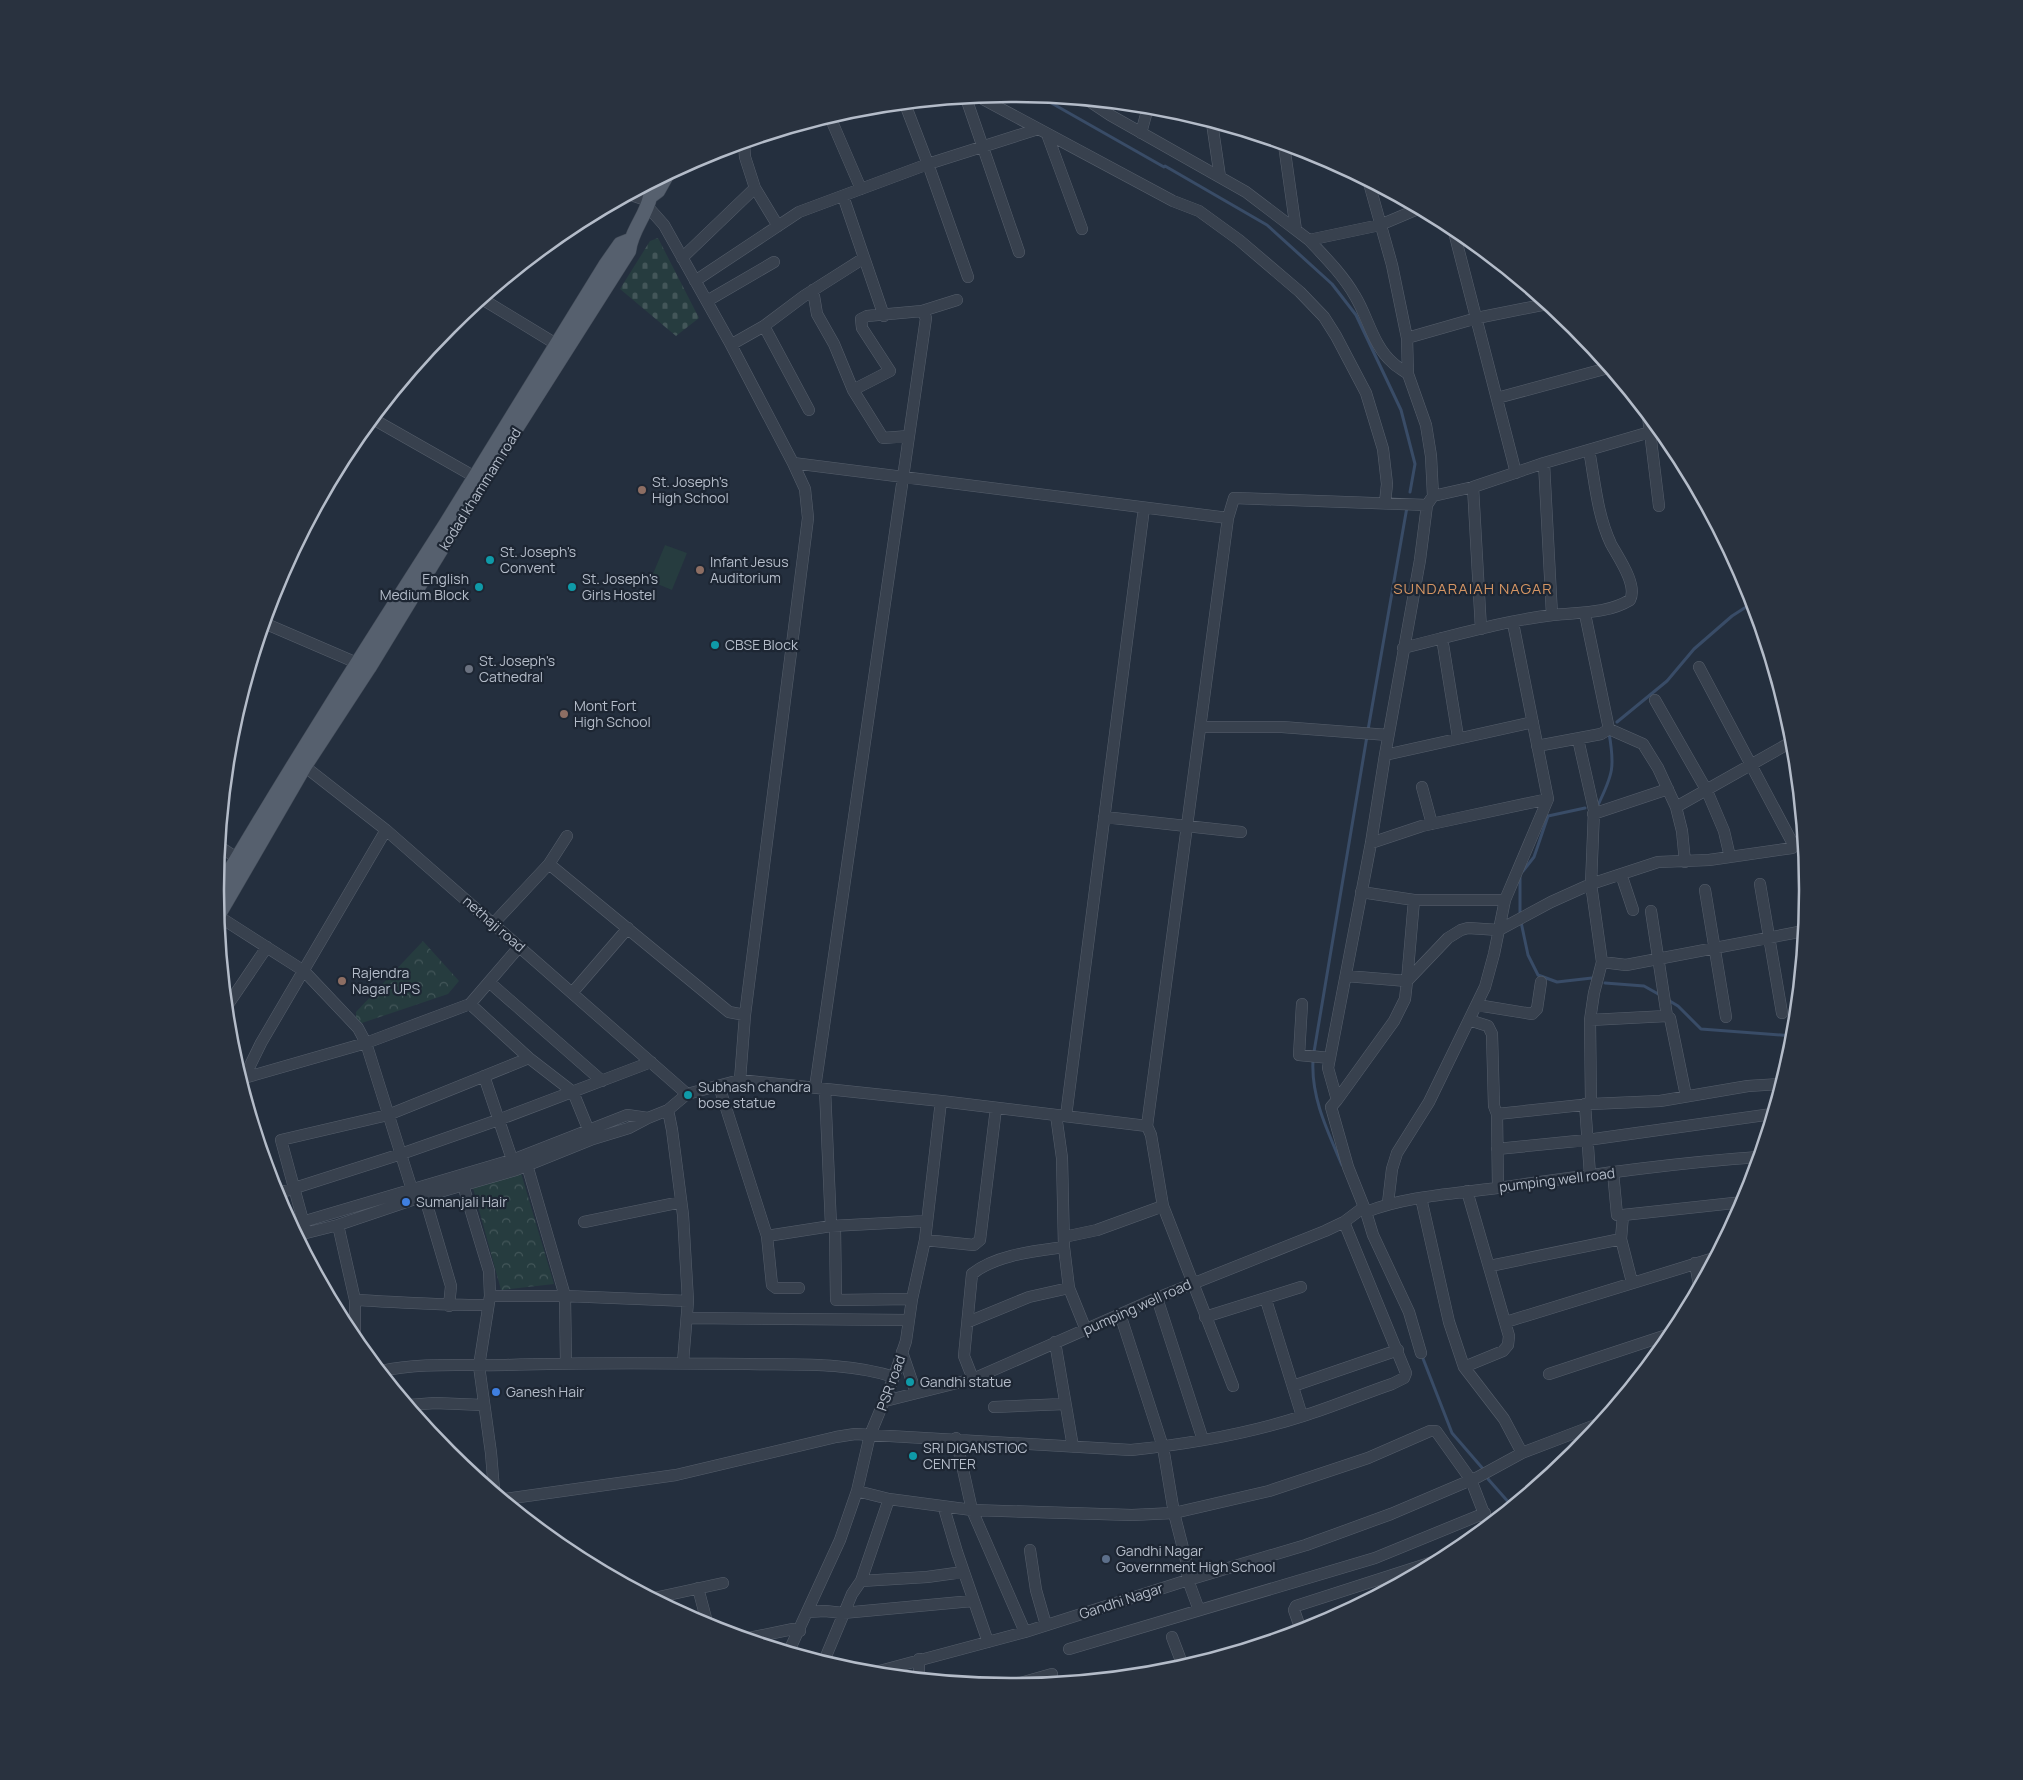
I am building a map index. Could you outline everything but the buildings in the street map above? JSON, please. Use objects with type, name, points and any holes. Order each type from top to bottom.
[{"type":"main road","name":"kodad khammam road","points":[[224,880],[364,666],[479,479],[629,251],[630,240],[649,198],[658,191],[662,185]]},
{"type":"main road","name":"kodad khammam road","points":[[479,479],[556,344],[620,244],[630,240]]},
{"type":"main road","name":"kodad khammam road","points":[[225,904],[301,763]]},
{"type":"street","points":[[990,103],[1174,201],[1199,210],[1270,265],[1300,292],[1324,317],[1366,393],[1383,449],[1387,484],[1385,503]]},
{"type":"street","points":[[968,104],[1019,252]]},
{"type":"street","points":[[1100,108],[1246,192],[1309,240],[1334,267],[1355,296],[1376,340],[1386,354],[1392,362],[1408,374]]},
{"type":"street","points":[[907,109],[968,277]]},
{"type":"street","points":[[1141,133],[1145,114]]},
{"type":"street","points":[[833,124],[861,189]]},
{"type":"street","points":[[1213,129],[1220,177]]},
{"type":"street","points":[[695,281],[800,212],[928,164],[983,146],[1042,131]]},
{"type":"street","points":[[1042,131],[1082,229]]},
{"type":"street","points":[[744,149],[745,157],[755,188],[778,226]]},
{"type":"street","points":[[1285,151],[1296,230]]},
{"type":"street","points":[[682,258],[755,188]]},
{"type":"street","points":[[1337,1100],[1328,1068],[1371,843],[1388,736],[1420,560],[1431,456],[1426,425],[1408,374],[1407,338],[1392,266],[1372,190]]},
{"type":"street","points":[[843,196],[884,316]]},
{"type":"street","points":[[649,198],[729,342],[793,463],[805,489],[808,518],[745,1015],[740,1080]]},
{"type":"street","points":[[1309,240],[1380,224],[1411,212]]},
{"type":"street","points":[[1456,240],[1516,473]]},
{"type":"street","points":[[729,342],[734,343],[764,326],[814,290],[864,258]]},
{"type":"street","points":[[706,301],[774,262]]},
{"type":"street","points":[[814,290],[817,314],[834,344],[853,390],[883,438],[909,436]]},
{"type":"street","points":[[853,390],[890,371],[862,328],[860,321],[863,317],[922,311],[958,300]]},
{"type":"street","points":[[487,302],[556,344]]},
{"type":"street","points":[[1407,338],[1477,318],[1539,306]]},
{"type":"street","points":[[912,1299],[836,1300],[833,1226],[820,1088],[926,318],[922,311]]},
{"type":"street","points":[[764,326],[809,410]]},
{"type":"street","points":[[1497,398],[1603,369]]},
{"type":"street","points":[[379,422],[479,479]]},
{"type":"street","points":[[1233,1386],[1163,1206],[1157,1180],[1151,1135],[1147,1126],[1228,518],[1234,498],[1385,503],[1426,501],[1651,431]]},
{"type":"street","points":[[1654,436],[1659,506]]},
{"type":"street","points":[[1404,648],[1481,628],[1552,615],[1585,614],[1623,604],[1630,600],[1632,596],[1629,577],[1602,523],[1590,450]]},
{"type":"street","points":[[793,463],[1228,518]]},
{"type":"street","points":[[1544,464],[1552,615]]},
{"type":"street","points":[[1473,487],[1481,628]]},
{"type":"street","points":[[1086,1330],[1069,1288],[1064,1242],[1061,1116],[1104,817],[1144,508]]},
{"type":"street","points":[[1585,614],[1608,729]]},
{"type":"street","points":[[1388,1204],[1392,1169],[1397,1153],[1429,1102],[1477,1005],[1504,928],[1505,900],[1548,799],[1513,623]]},
{"type":"street","points":[[270,626],[364,666]]},
{"type":"street","points":[[1442,638],[1458,737]]},
{"type":"street","points":[[1407,981],[1455,933],[1468,928],[1504,928],[1551,902],[1591,884],[1658,862],[1685,862],[1730,857],[1788,849],[1793,846],[1700,667]]},
{"type":"street","points":[[1655,700],[1707,791],[1724,831],[1730,857]]},
{"type":"street","points":[[1385,755],[1458,737],[1533,722]]},
{"type":"street","points":[[1200,727],[1282,727],[1388,736]]},
{"type":"street","points":[[1537,746],[1600,734],[1608,729]]},
{"type":"street","points":[[1608,729],[1643,744],[1676,807],[1682,831],[1685,862]]},
{"type":"street","points":[[1578,739],[1594,814],[1591,884],[1602,962],[1594,993],[1590,1020],[1587,1140],[1590,1175]]},
{"type":"street","points":[[1676,807],[1785,745]]},
{"type":"street","name":"nethaji road","points":[[301,763],[386,830],[688,1094]]},
{"type":"street","points":[[1422,787],[1432,824]]},
{"type":"street","points":[[1594,814],[1668,789]]},
{"type":"street","points":[[1371,843],[1432,824],[1548,799]]},
{"type":"street","points":[[1104,817],[1241,832]]},
{"type":"street","points":[[246,1071],[386,830]]},
{"type":"street","points":[[493,924],[549,864],[567,836]]},
{"type":"street","points":[[226,851],[237,858]]},
{"type":"street","points":[[549,864],[729,1012],[745,1015]]},
{"type":"street","points":[[1621,874],[1633,910]]},
{"type":"street","points":[[1760,884],[1782,1013]]},
{"type":"street","points":[[1705,890],[1726,1017]]},
{"type":"street","points":[[1361,892],[1414,900],[1505,900]]},
{"type":"street","points":[[1414,900],[1405,999],[1394,1021],[1331,1107],[1362,1210],[1409,1312],[1421,1353]]},
{"type":"street","points":[[1651,911],[1666,1016],[1672,1022],[1686,1096]]},
{"type":"street","points":[[225,921],[304,971],[358,1028],[366,1044],[401,1154],[451,1286],[449,1306]]},
{"type":"street","points":[[572,993],[628,928]]},
{"type":"street","points":[[1602,962],[1626,965],[1797,932]]},
{"type":"street","points":[[247,1077],[366,1044],[470,1004],[519,947]]},
{"type":"street","points":[[232,999],[267,948]]},
{"type":"street","points":[[1346,976],[1407,981]]},
{"type":"street","points":[[489,982],[602,1081]]},
{"type":"street","points":[[1477,1005],[1532,1014],[1537,1009],[1541,982]]},
{"type":"street","points":[[470,1004],[529,1058],[573,1092],[590,1134]]},
{"type":"street","points":[[1302,1004],[1299,1055],[1330,1058]]},
{"type":"street","points":[[1590,1020],[1666,1016]]},
{"type":"street","points":[[1469,1020],[1488,1026],[1492,1034],[1494,1106],[1497,1114],[1498,1188]]},
{"type":"street","points":[[300,1226],[295,1189],[281,1140],[388,1115],[529,1058]]},
{"type":"street","points":[[284,1192],[498,1120],[651,1062]]},
{"type":"street","points":[[484,1076],[514,1165]]},
{"type":"street","points":[[301,1229],[338,1225],[418,1196],[514,1165],[527,1165],[627,1115],[648,1118],[668,1110],[688,1094],[740,1080],[942,1100],[1147,1126]]},
{"type":"street","points":[[1497,1114],[1588,1104],[1660,1101],[1748,1086],[1774,1084]]},
{"type":"street","points":[[719,1086],[767,1236],[772,1285],[776,1288],[799,1288]]},
{"type":"street","name":"PSR road","points":[[792,1646],[840,1540],[857,1491],[870,1435],[885,1401],[902,1352],[925,1240],[942,1100]]},
{"type":"street","points":[[925,1240],[974,1245],[980,1240],[996,1108]]},
{"type":"street","points":[[668,1110],[681,1202],[688,1301],[688,1318],[682,1362]]},
{"type":"street","points":[[1497,1149],[1587,1140],[1766,1115]]},
{"type":"street","points":[[301,1229],[463,1185],[590,1134]]},
{"type":"street","name":"pumping well road","points":[[885,1401],[973,1379],[1194,1282],[1325,1231],[1344,1222],[1362,1210],[1467,1191],[1613,1172],[1751,1158]]},
{"type":"street","points":[[527,1165],[565,1296],[566,1363]]},
{"type":"street","points":[[1613,1172],[1617,1215],[1734,1203]]},
{"type":"street","points":[[463,1185],[489,1271],[489,1300],[479,1366],[493,1483]]},
{"type":"street","points":[[1464,1367],[1503,1351],[1508,1345],[1509,1336],[1467,1191]]},
{"type":"street","points":[[1421,1198],[1448,1322],[1464,1367],[1504,1419],[1522,1453]]},
{"type":"street","points":[[584,1222],[681,1202]]},
{"type":"street","points":[[973,1379],[964,1356],[972,1274],[978,1269],[1018,1254],[1064,1242],[1163,1206]]},
{"type":"street","points":[[1623,1215],[1621,1239],[1632,1282]]},
{"type":"street","points":[[767,1236],[833,1226],[927,1220]]},
{"type":"street","points":[[511,1498],[676,1474],[836,1436],[855,1434],[956,1438],[1118,1450],[1163,1447],[1231,1436],[1302,1416],[1404,1378],[1406,1373],[1344,1222]]},
{"type":"street","points":[[338,1225],[355,1300],[355,1325]]},
{"type":"street","points":[[1490,1266],[1530,1256],[1621,1239]]},
{"type":"street","points":[[1506,1322],[1706,1260]]},
{"type":"street","points":[[1695,1263],[1697,1276]]},
{"type":"street","points":[[1205,1317],[1266,1300],[1302,1287]]},
{"type":"street","points":[[968,1322],[1029,1297],[1069,1288]]},
{"type":"street","points":[[355,1300],[429,1303],[449,1306],[489,1300],[565,1296],[688,1301]]},
{"type":"street","points":[[1156,1298],[1204,1440]]},
{"type":"street","points":[[1266,1300],[1302,1416]]},
{"type":"street","points":[[1120,1314],[1163,1447],[1174,1513],[1186,1560],[1188,1580],[1199,1610]]},
{"type":"street","points":[[688,1318],[909,1320]]},
{"type":"street","points":[[1549,1374],[1659,1338]]},
{"type":"street","points":[[1055,1342],[1073,1447]]},
{"type":"street","points":[[1293,1386],[1398,1350]]},
{"type":"street","points":[[902,1352],[916,1393]]},
{"type":"street","points":[[388,1370],[431,1364],[479,1366],[682,1362],[840,1366],[894,1377]]},
{"type":"street","points":[[415,1405],[435,1403],[483,1405]]},
{"type":"street","points":[[994,1407],[1065,1404]]},
{"type":"street","name":"Gandhi Nagar","points":[[889,1667],[1025,1632],[1306,1545],[1391,1514],[1475,1479],[1522,1453],[1585,1429]]},
{"type":"street","points":[[857,1491],[889,1499],[924,1502],[944,1508],[972,1510],[1132,1515],[1174,1513],[1269,1491],[1368,1458],[1430,1431],[1436,1431],[1475,1479],[1486,1519]]},
{"type":"street","points":[[956,1438],[972,1510],[1025,1632]]},
{"type":"street","points":[[826,1655],[843,1613],[861,1581],[889,1499]]},
{"type":"street","points":[[944,1508],[972,1601],[988,1642]]},
{"type":"street","points":[[1069,1649],[1375,1558],[1485,1519]]},
{"type":"street","points":[[1030,1550],[1036,1590],[1046,1625]]},
{"type":"street","points":[[1299,1623],[1294,1610],[1296,1606],[1409,1570]]},
{"type":"street","points":[[861,1581],[927,1577],[963,1572]]},
{"type":"street","points":[[663,1596],[723,1583]]},
{"type":"street","points":[[698,1588],[705,1616]]},
{"type":"street","points":[[807,1612],[843,1613],[972,1601]]},
{"type":"street","points":[[758,1636],[793,1629],[800,1631]]},
{"type":"street","points":[[1172,1637],[1180,1659]]},
{"type":"street","points":[[919,1659],[919,1672]]},
{"type":"street","points":[[1042,1677],[1052,1674]]},
{"type":"green space","points":[[658,238],[699,318],[676,336],[620,289],[650,241]]},
{"type":"green space","points":[[665,545],[687,553],[672,590],[650,581]]},
{"type":"green space","points":[[423,941],[459,981],[448,994],[356,1025],[356,1012]]},
{"type":"green space","points":[[521,1173],[554,1284],[501,1290],[473,1188]]},
{"type":"waterway","points":[[1052,104],[1267,225],[1332,284],[1356,315],[1401,410],[1415,464],[1410,492]]},
{"type":"waterway","points":[[1368,730],[1407,507]]},
{"type":"waterway","points":[[1617,722],[1667,681],[1694,649],[1732,616],[1746,607]]},
{"type":"waterway","points":[[1598,805],[1610,778],[1612,754],[1609,733]]},
{"type":"waterway","points":[[1314,1052],[1367,736]]},
{"type":"waterway","points":[[1523,871],[1534,857],[1548,816],[1585,808]]},
{"type":"waterway","points":[[1520,877],[1520,915]]},
{"type":"waterway","points":[[1521,922],[1528,955],[1538,975],[1557,982],[1592,978]]},
{"type":"waterway","points":[[1605,983],[1644,986],[1660,995]]},
{"type":"waterway","points":[[1668,1000],[1678,1006],[1701,1029],[1785,1035]]},
{"type":"waterway","points":[[1313,1061],[1313,1075],[1318,1101],[1326,1127],[1342,1165]]},
{"type":"waterway","points":[[1422,1356],[1452,1433],[1484,1470]]},
{"type":"waterway","points":[[1488,1479],[1508,1501]]},
{"type":"place","name":"St. Joseph's High School","points":[[642,490]]},
{"type":"place","name":"St. Joseph's Convent","points":[[490,560]]},
{"type":"place","name":"Infant Jesus Auditorium","points":[[700,570]]},
{"type":"place","name":"English Medium Block","points":[[479,587]]},
{"type":"place","name":"St. Joseph's Girls Hostel","points":[[572,587]]},
{"type":"place","name":"CBSE Block","points":[[715,645]]},
{"type":"place","name":"St. Joseph's Cathedral","points":[[469,669]]},
{"type":"place","name":"Mont Fort High School","points":[[564,714]]},
{"type":"place","name":"Rajendra Nagar UPS","points":[[342,981]]},
{"type":"place","name":"Subhash chandra bose statue","points":[[688,1095]]},
{"type":"place","name":"Sumanjali Hair","points":[[406,1202]]},
{"type":"place","name":"Gandhi statue","points":[[910,1382]]},
{"type":"place","name":"Ganesh Hair","points":[[496,1392]]},
{"type":"place","name":"SRI DIGANSTIOC CENTER","points":[[913,1456]]},
{"type":"place","name":"Gandhi Nagar Government High School","points":[[1106,1559]]},
{"type":"district","name":"SUNDARAIAH NAGAR","points":[[1473,589]]}]
